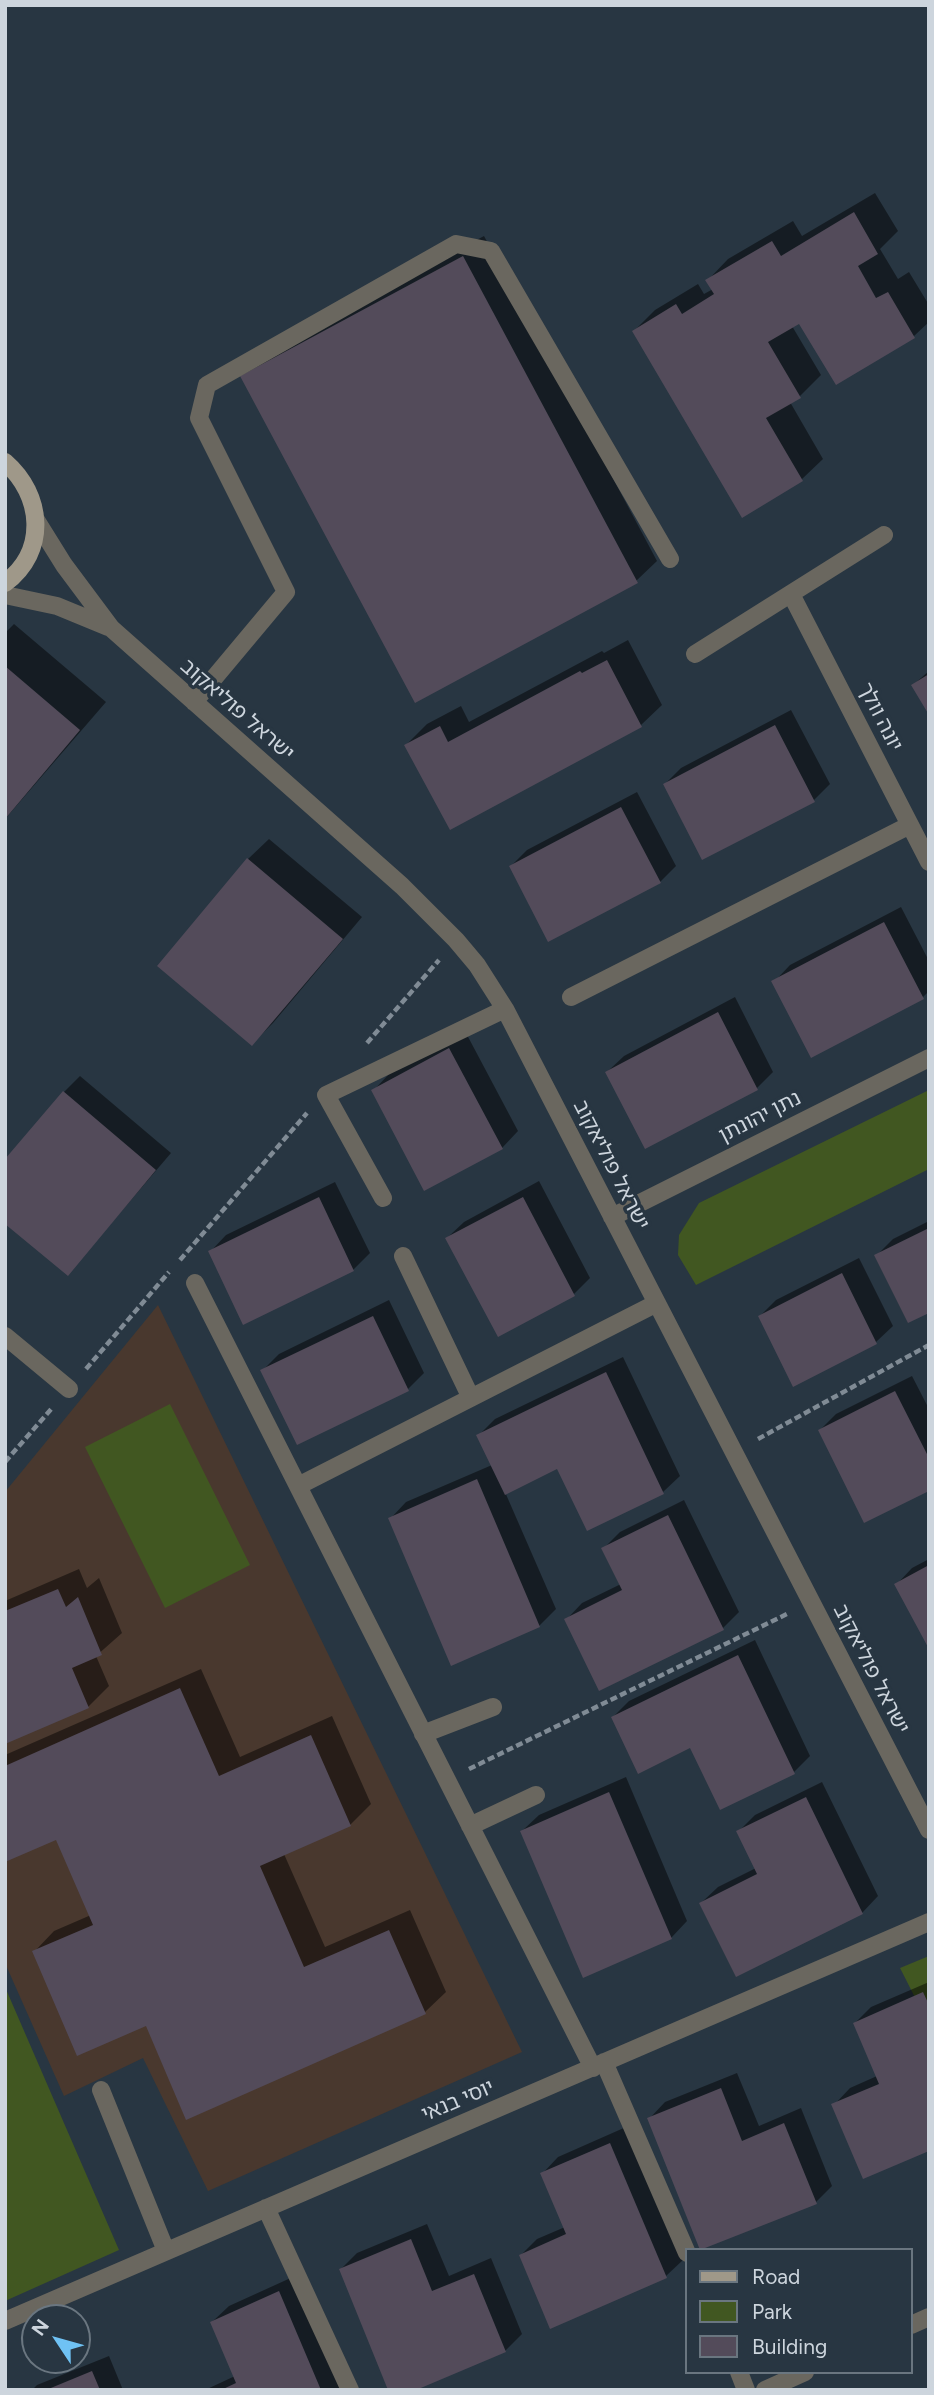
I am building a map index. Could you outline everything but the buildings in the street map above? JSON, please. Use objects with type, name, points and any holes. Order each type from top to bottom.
[{"type":"main road","points":[[5,462],[19,474],[32,495],[36,520],[33,543],[24,564],[5,583]]},
{"type":"street","points":[[194,702],[286,592],[199,418],[207,385],[456,244],[491,251],[670,559]]},
{"type":"street","name":"ישראל פוליאקוב","points":[[36,520],[64,565],[111,628],[402,886],[477,965],[505,1009],[929,1830]]},
{"type":"street","points":[[695,654],[884,535]]},
{"type":"street","name":"יונה וולך","points":[[790,594],[929,862]]},
{"type":"street","name":"ישראל פוליאקוב","points":[[5,595],[57,606],[111,628]]},
{"type":"street","points":[[571,997],[910,825]]},
{"type":"street","points":[[383,1198],[326,1095],[505,1009]]},
{"type":"street","name":"נתן יהונתן","points":[[612,1217],[929,1058]]},
{"type":"street","points":[[403,1256],[471,1398]]},
{"type":"street","points":[[195,1283],[446,1780],[598,2065],[685,2249]]},
{"type":"street","points":[[298,1486],[657,1303]]},
{"type":"street","points":[[5,1336],[69,1389]]},
{"type":"street","points":[[423,1734],[493,1707]]},
{"type":"street","points":[[470,1826],[536,1795]]},
{"type":"street","name":"יוסי בנאי","points":[[5,2320],[929,1922]]},
{"type":"street","points":[[101,2090],[166,2251]]},
{"type":"street","points":[[266,2208],[350,2390]]},
{"type":"street","points":[[913,2324],[929,2317]]},
{"type":"street","points":[[740,2374],[747,2390]]},
{"type":"street","points":[[765,2390],[801,2374]]},
{"type":"path","points":[[366,1045],[456,940]]},
{"type":"path","points":[[5,1462],[312,1107]]},
{"type":"path","points":[[734,1452],[929,1345]]},
{"type":"path","points":[[446,1780],[811,1602]]},
{"type":"shaded area","points":[[158,1305],[522,2052],[208,2191],[143,2058],[64,2096],[5,1963],[5,1492]]},
{"type":"green space","points":[[929,1090],[929,1169],[696,1285],[678,1255],[679,1235],[699,1203]]},
{"type":"green space","points":[[170,1404],[250,1565],[165,1608],[85,1447]]},
{"type":"green space","points":[[929,1956],[929,2025],[900,1968]]},
{"type":"green space","points":[[5,1987],[119,2250],[5,2301]]}]
